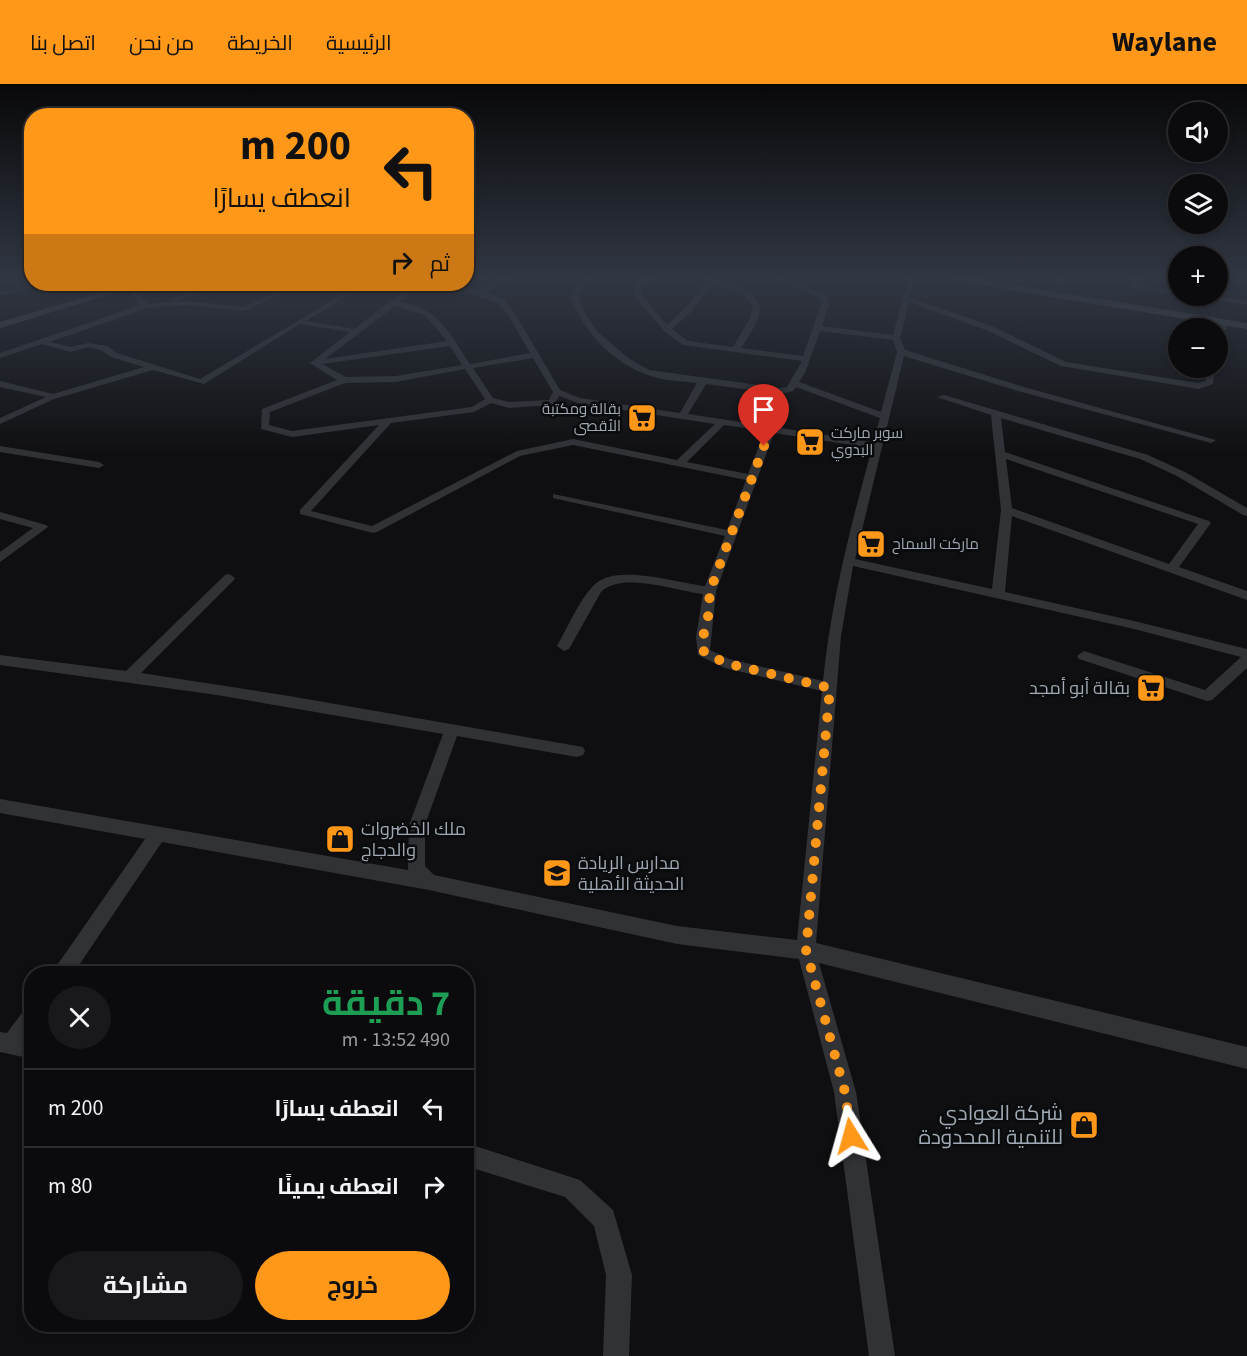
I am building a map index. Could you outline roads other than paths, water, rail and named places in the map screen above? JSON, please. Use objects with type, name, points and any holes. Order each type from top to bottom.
[{"type":"street","points":[[0,356],[54,338]]},
{"type":"street","points":[[43,342],[71,350],[88,345],[104,348],[114,355],[150,368],[201,382],[272,338]]},
{"type":"street","points":[[314,363],[346,338]]},
{"type":"street","points":[[449,338],[490,400],[509,405],[552,402],[557,392]]},
{"type":"street","points":[[524,338],[557,392],[578,400],[878,446]]},
{"type":"street","points":[[601,338],[607,345],[646,372],[780,391],[790,389],[794,383],[806,359],[813,338]]},
{"type":"street","points":[[680,338],[686,343],[806,359]]},
{"type":"street","points":[[735,351],[742,338]]},
{"type":"street","points":[[866,338],[898,345],[1022,388],[1211,440]]},
{"type":"street","points":[[882,1356],[845,1092],[806,950],[834,636],[848,561],[885,417],[899,338]]},
{"type":"street","points":[[1010,338],[1050,358],[1080,368],[1198,386],[1210,382],[1210,378]]},
{"type":"street","points":[[314,363],[452,343]]},
{"type":"street","points":[[490,400],[474,410],[292,434],[264,427],[265,411],[344,380],[396,379],[533,354]]},
{"type":"street","points":[[314,363],[344,380]]},
{"type":"street","points":[[0,421],[52,397],[150,368]]},
{"type":"street","points":[[682,417],[703,381]]},
{"type":"street","points":[[794,383],[885,417]]},
{"type":"street","points":[[0,384],[52,397]]},
{"type":"street","points":[[941,397],[1157,462],[1247,513]]},
{"type":"street","points":[[996,414],[1007,510],[998,596]]},
{"type":"street","points":[[387,422],[304,512],[373,530],[518,454],[573,442],[752,478]]},
{"type":"street","points":[[679,464],[722,422]]},
{"type":"street","points":[[770,430],[710,591],[708,617],[702,641],[704,652],[725,663],[830,688]]},
{"type":"street","points":[[0,449],[99,465]]},
{"type":"street","points":[[1002,454],[1205,523],[1172,569]]},
{"type":"street","points":[[557,496],[731,534]]},
{"type":"street","points":[[1007,510],[1247,596]]},
{"type":"street","points":[[0,515],[42,527],[0,558]]},
{"type":"street","points":[[848,561],[1134,625],[1247,654]]},
{"type":"street","points":[[131,675],[229,578]]},
{"type":"street","points":[[564,646],[596,590],[603,583],[613,579],[710,591]]},
{"type":"street","points":[[1084,657],[1208,696],[1247,660]]},
{"type":"street","points":[[0,660],[131,675],[363,712],[577,750]]},
{"type":"street","points":[[429,882],[416,869],[417,825],[452,729]]},
{"type":"street","points":[[0,806],[429,882],[677,935],[806,950],[1247,1058]]},
{"type":"street","points":[[67,966],[158,834]]},
{"type":"street","points":[[14,1045],[24,1029]]},
{"type":"street","points":[[474,1156],[572,1188],[604,1219],[619,1275],[616,1356]]},
{"type":"place","name":"بقالة ومكتبة الأقصى","points":[[642,418]]},
{"type":"place","name":"سوبر ماركت البدوي","points":[[810,442]]},
{"type":"place","name":"ماركت السماح","points":[[871,544]]},
{"type":"place","name":"بقالة أبو أمجد","points":[[1151,688]]},
{"type":"place","name":"ملك الخضروات والدجاج","points":[[340,839]]},
{"type":"place","name":"مدارس الريادة الحديثة الأهلية","points":[[557,873]]},
{"type":"place","name":"شركة العوادي للتنمية المحدودة","points":[[1084,1125]]}]
